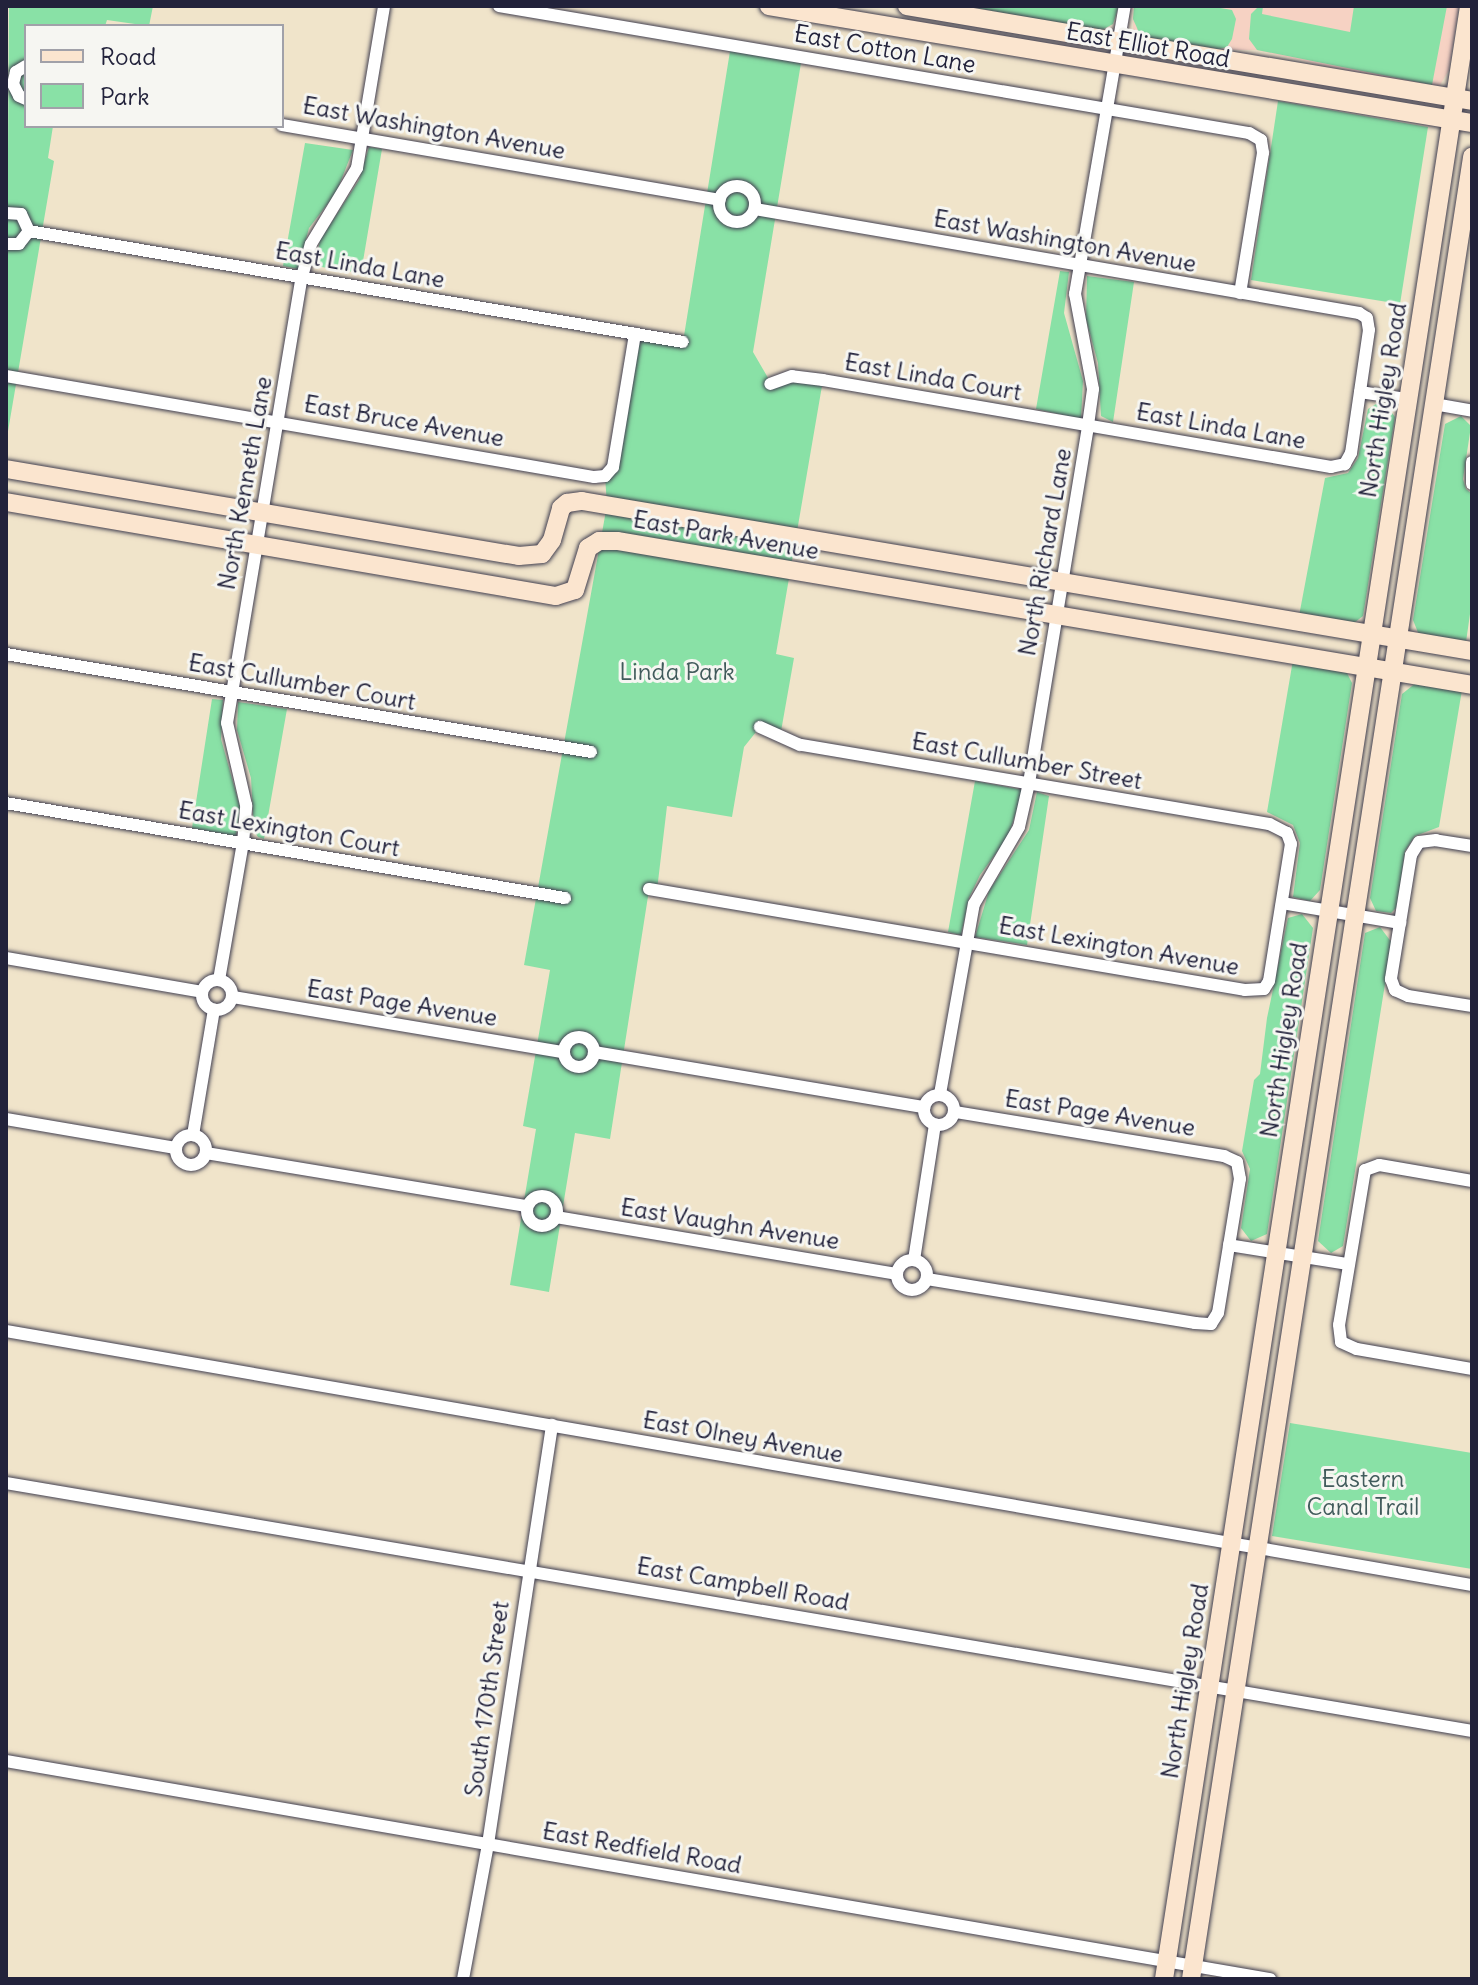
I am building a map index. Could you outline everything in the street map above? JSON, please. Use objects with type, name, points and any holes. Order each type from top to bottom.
[{"type":"main road","name":"East Elliot Road","points":[[769,6],[1115,64],[1457,107]]},
{"type":"main road","name":"East Elliot Road","points":[[907,6],[1118,42],[1457,107],[1472,123]]},
{"type":"main road","name":"North Higley Road","points":[[1165,1971],[1407,399],[1457,107],[1469,6]]},
{"type":"main road","name":"North Higley Road","points":[[1192,1972],[1472,157]]},
{"type":"main road","name":"East Park Avenue","points":[[6,469],[534,556],[542,554],[549,546],[561,508],[567,503],[582,501],[1472,651]]},
{"type":"main road","name":"East Park Avenue","points":[[6,502],[556,596],[575,590],[588,548],[599,541],[617,541],[1472,685]]},
{"type":"street","name":"North Kenneth Lane","points":[[219,980],[243,843],[246,805],[227,723],[302,277],[311,244],[357,168],[384,6]]},
{"type":"street","name":"East Cotton Lane","points":[[499,6],[1249,133],[1261,140],[1263,153],[1240,293]]},
{"type":"street","name":"North Richard Lane","points":[[940,1094],[974,904],[1019,827],[1029,783],[1093,389],[1089,354],[1077,320],[1075,294],[1125,6]]},
{"type":"street","points":[[10,78],[15,91],[24,98]]},
{"type":"street","name":"East Washington Avenue","points":[[284,125],[720,200]]},
{"type":"street","name":"East Washington Avenue","points":[[742,187],[752,194],[755,209],[746,220],[735,222],[723,215],[720,200],[726,190],[742,187]]},
{"type":"street","name":"East Washington Avenue","points":[[755,209],[1359,313],[1367,318],[1369,330],[1360,392]]},
{"type":"street","name":"East Linda Lane","points":[[6,213],[21,214],[29,231],[683,342]]},
{"type":"street","points":[[6,244],[19,244],[29,231]]},
{"type":"street","name":"East Bruce Avenue","points":[[6,376],[594,477],[605,476],[613,467],[635,334]]},
{"type":"street","name":"East Linda Court","points":[[770,384],[792,376],[1088,425]]},
{"type":"street","points":[[1360,392],[1407,399]]},
{"type":"street","name":"East Linda Lane","points":[[1088,425],[1331,467],[1345,464],[1351,453],[1360,392]]},
{"type":"street","points":[[1434,404],[1472,411]]},
{"type":"street","points":[[1472,462],[1472,484]]},
{"type":"street","name":"East Cullumber Court","points":[[6,654],[591,752]]},
{"type":"street","name":"East Cullumber Street","points":[[760,727],[800,745],[1269,824],[1287,833],[1291,844],[1282,903]]},
{"type":"street","name":"East Lexington Court","points":[[6,803],[565,898]]},
{"type":"street","points":[[1472,846],[1436,840],[1419,842],[1411,855],[1391,979],[1395,990],[1472,1006]]},
{"type":"street","points":[[649,889],[967,943]]},
{"type":"street","points":[[1282,903],[1400,923]]},
{"type":"street","name":"East Lexington Avenue","points":[[967,943],[1245,990],[1264,989],[1269,981],[1282,903]]},
{"type":"street","points":[[6,958],[202,992]]},
{"type":"street","points":[[219,980],[229,985],[233,997],[226,1008],[214,1010],[204,1003],[202,992],[210,981],[219,980]]},
{"type":"street","name":"East Page Avenue","points":[[233,997],[563,1052]]},
{"type":"street","points":[[193,1135],[214,1010]]},
{"type":"street","points":[[577,1037],[590,1041],[594,1052],[591,1062],[578,1068],[567,1062],[563,1052],[567,1042],[577,1037]]},
{"type":"street","points":[[594,1052],[924,1107]]},
{"type":"street","points":[[940,1094],[952,1100],[955,1112],[946,1124],[935,1125],[927,1119],[924,1107],[930,1097],[940,1094]]},
{"type":"street","name":"East Page Avenue","points":[[955,1112],[1224,1156],[1237,1162],[1240,1179],[1229,1245]]},
{"type":"street","points":[[6,1119],[176,1148]]},
{"type":"street","points":[[914,1260],[935,1125]]},
{"type":"street","points":[[193,1135],[204,1142],[206,1153],[200,1163],[189,1165],[179,1159],[176,1148],[182,1137],[193,1135]]},
{"type":"street","points":[[206,1153],[527,1206]]},
{"type":"street","points":[[1472,1181],[1379,1165],[1365,1170],[1339,1325],[1341,1342],[1357,1349],[1472,1369]]},
{"type":"street","points":[[536,1197],[548,1197],[556,1205],[556,1217],[547,1226],[536,1225],[528,1219],[527,1206],[536,1197]]},
{"type":"street","name":"East Vaughn Avenue","points":[[556,1217],[896,1274]]},
{"type":"street","points":[[927,1279],[1211,1324],[1218,1313],[1229,1245],[1348,1264]]},
{"type":"street","points":[[914,1260],[925,1267],[927,1279],[921,1288],[910,1291],[900,1285],[896,1274],[903,1262],[914,1260]]},
{"type":"street","name":"East Olney Avenue","points":[[6,1331],[1472,1585]]},
{"type":"street","name":"South 170th Street","points":[[463,1979],[488,1844],[552,1425]]},
{"type":"street","name":"East Campbell Road","points":[[6,1483],[1472,1731]]},
{"type":"street","name":"East Redfield Road","points":[[6,1761],[488,1844],[1165,1971],[1270,1979]]},
{"type":"shaded area","points":[[1134,6],[1459,6],[1449,70],[1440,85],[1433,86],[1371,77],[1257,50],[1217,50],[1141,37],[1133,29]]},
{"type":"green space","points":[[9,6],[153,6],[149,24],[107,20],[106,24],[24,24],[24,128],[53,128],[48,158],[54,161],[6,443]]},
{"type":"green space","points":[[965,6],[1119,6],[1113,24],[1100,31]]},
{"type":"green space","points":[[1134,6],[1209,6],[1232,10],[1236,19],[1232,39],[1227,47],[1217,50],[1141,37],[1133,19]]},
{"type":"green space","points":[[1263,6],[1262,14],[1350,32],[1354,6],[1447,6],[1432,85],[1257,50],[1249,39],[1251,14]]},
{"type":"green space","name":"Linda Park","points":[[731,45],[802,57],[753,352],[771,383],[823,380],[776,654],[794,658],[780,737],[760,727],[744,747],[732,817],[667,806],[657,890],[649,890],[610,1139],[575,1133],[549,1292],[510,1285],[536,1129],[523,1126],[550,970],[524,965],[607,505],[605,476],[635,334],[683,342]]},
{"type":"green space","points":[[1278,101],[1428,127],[1400,304],[1251,280]]},
{"type":"green space","points":[[305,143],[353,150],[336,193],[309,228],[298,269],[283,266]]},
{"type":"green space","points":[[369,147],[382,149],[361,273],[315,266],[320,240],[359,180]]},
{"type":"green space","points":[[1060,271],[1069,272],[1064,313],[1083,381],[1081,419],[1036,409]]},
{"type":"green space","points":[[1087,276],[1134,282],[1113,422],[1101,416],[1098,363],[1086,319]]},
{"type":"green space","points":[[1376,404],[1387,406],[1395,417],[1363,616],[1350,626],[1299,616],[1325,478],[1348,473],[1358,458],[1368,409]]},
{"type":"green space","points":[[1461,416],[1471,426],[1463,479],[1466,489],[1472,494],[1472,600],[1466,642],[1419,635],[1413,620],[1445,424]]},
{"type":"green space","points":[[1293,660],[1345,669],[1352,683],[1320,890],[1310,901],[1293,897],[1300,843],[1293,825],[1267,812]]},
{"type":"green space","points":[[1417,682],[1462,690],[1439,827],[1415,836],[1405,851],[1397,907],[1391,913],[1376,911],[1370,898],[1402,694]]},
{"type":"green space","points":[[212,699],[223,700],[221,739],[240,807],[236,836],[192,828]]},
{"type":"green space","points":[[238,702],[287,709],[264,839],[254,831],[251,778],[237,730]]},
{"type":"green space","points":[[975,781],[1023,790],[1008,837],[980,875],[969,898],[961,935],[948,932]]},
{"type":"green space","points":[[1037,792],[1049,796],[1027,945],[975,937],[989,891],[1029,830]]},
{"type":"green space","points":[[1302,914],[1313,928],[1267,1234],[1251,1241],[1241,1228],[1250,1169],[1242,1151],[1254,1080],[1260,1074],[1267,1018],[1288,918]]},
{"type":"green space","points":[[1380,927],[1392,943],[1343,1246],[1331,1253],[1318,1241],[1365,933]]},
{"type":"green space","name":"Eastern Canal Trail","points":[[1290,1423],[1472,1453],[1472,1569],[1272,1536]]}]
